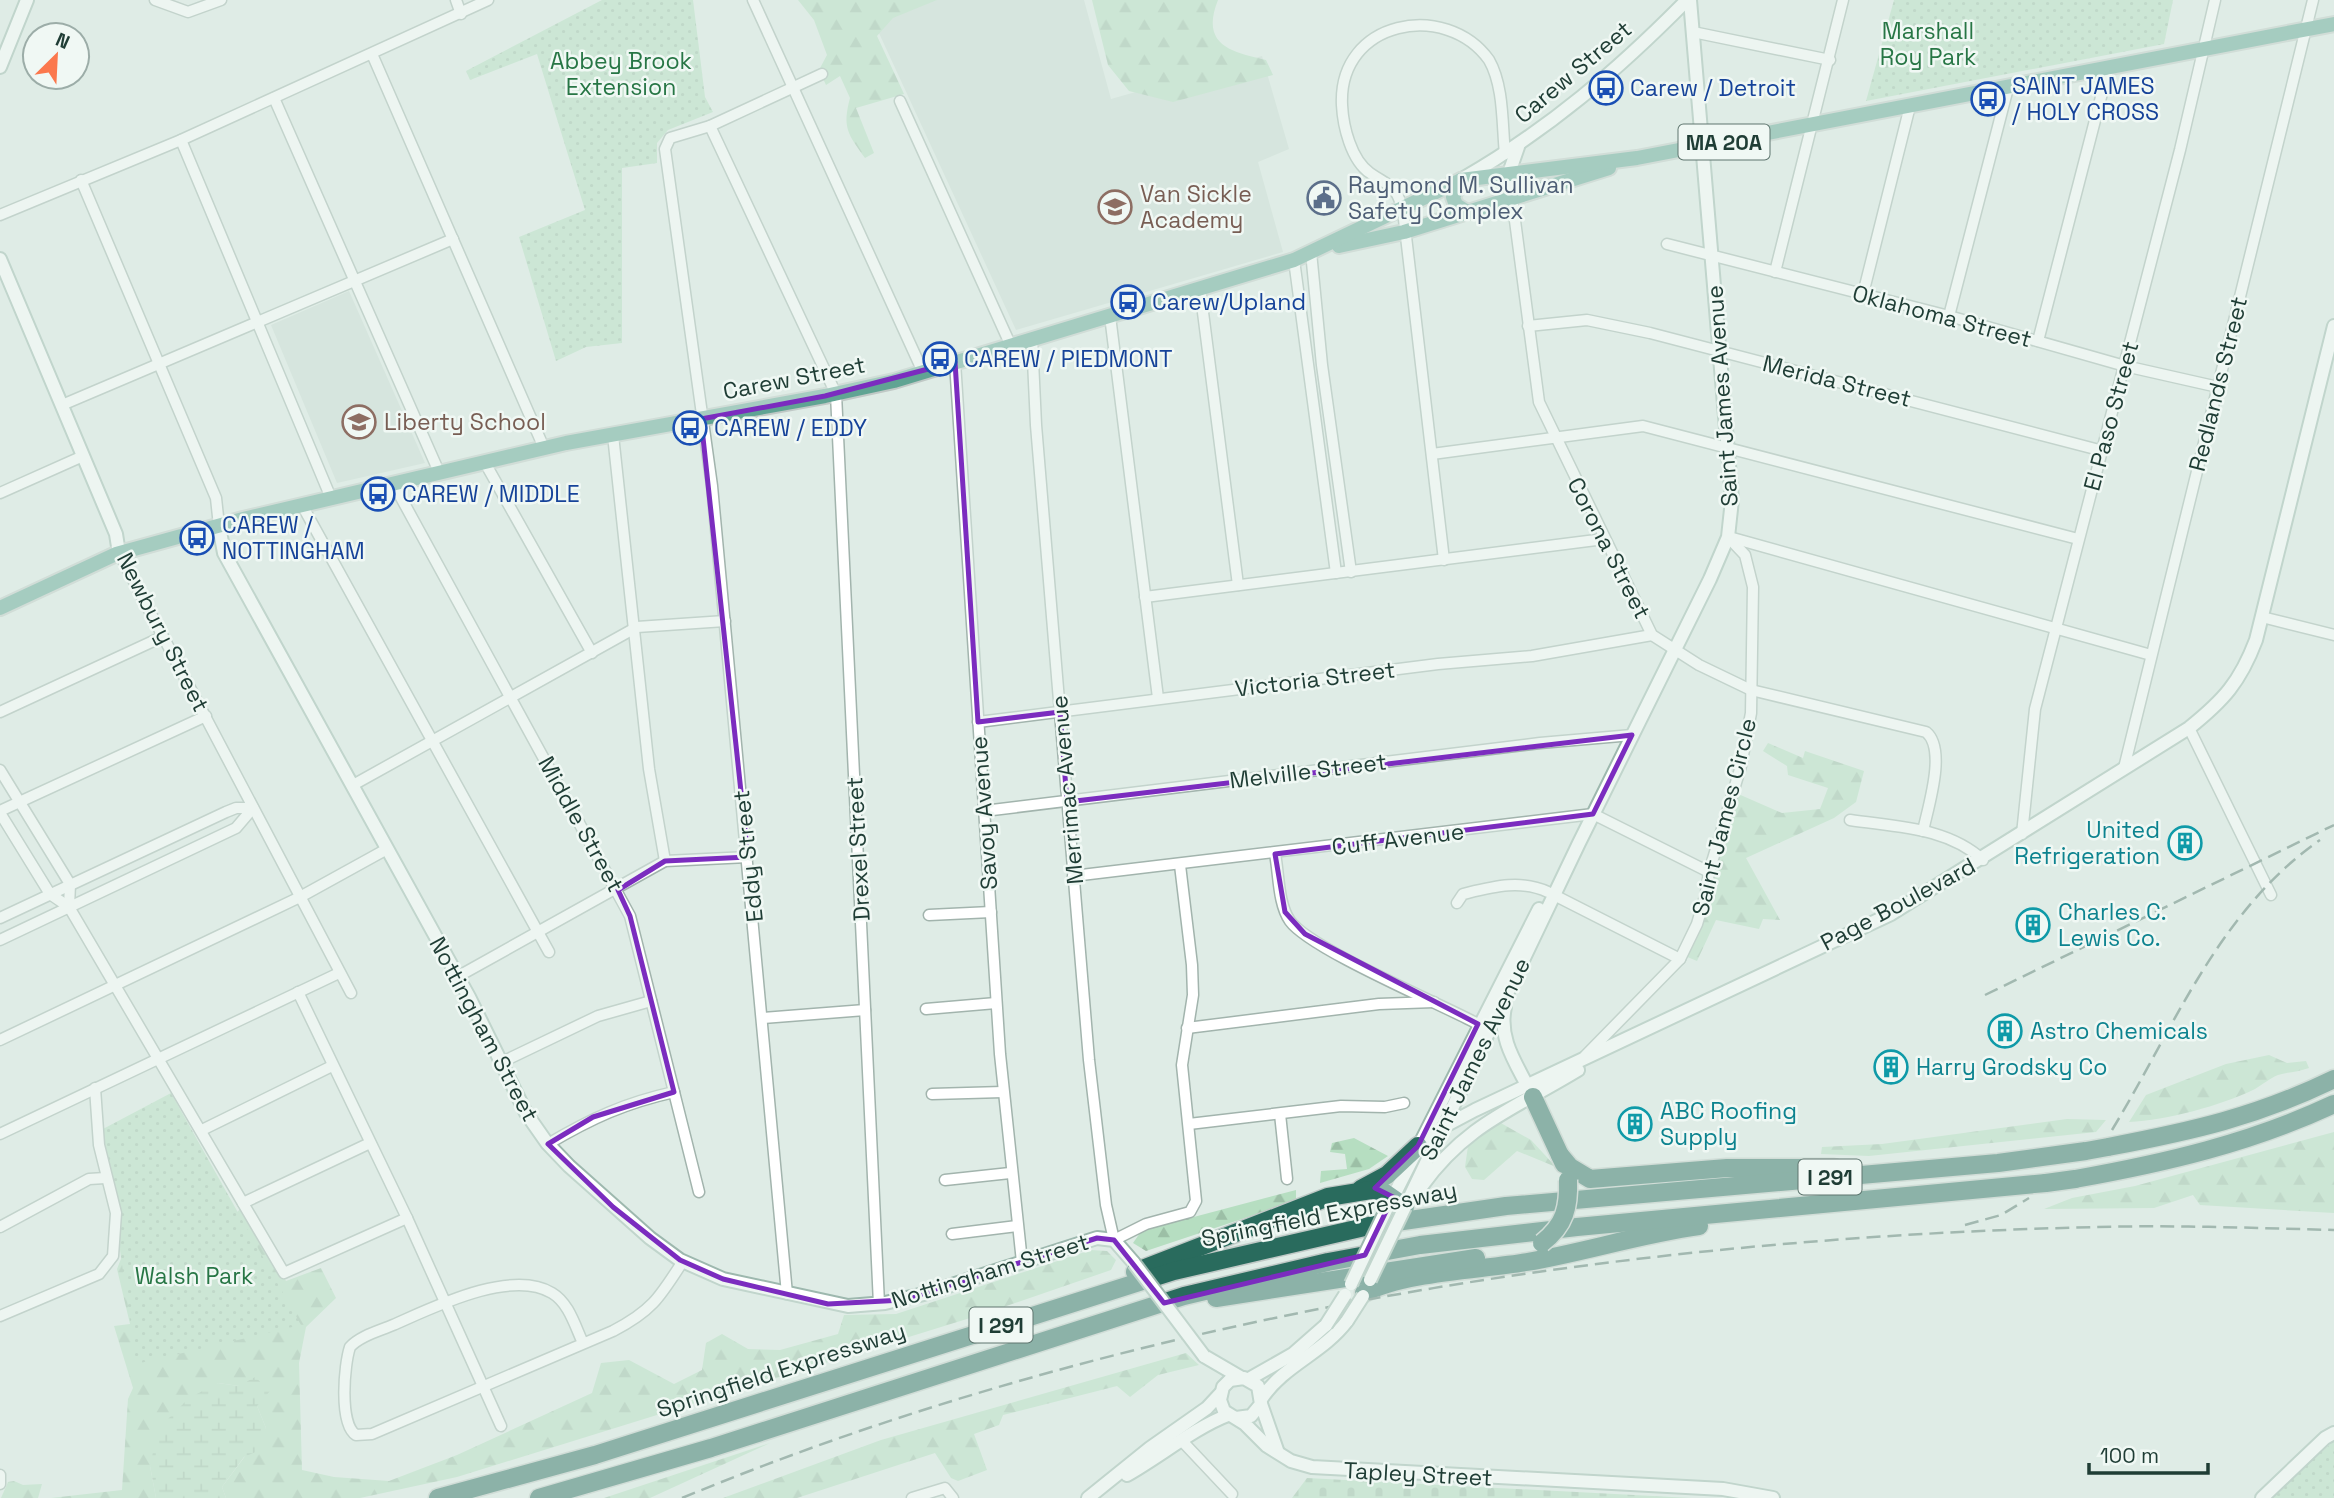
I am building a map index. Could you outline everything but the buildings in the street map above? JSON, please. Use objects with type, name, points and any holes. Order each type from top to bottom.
[{"type":"highway","name":"Springfield Expressway","points":[[438,1498],[595,1455],[1174,1270],[1369,1226],[1506,1206],[1998,1163],[2086,1151],[2202,1129],[2237,1119],[2334,1079]]},
{"type":"highway","points":[[1120,1316],[1212,1298],[1525,1251],[1542,1243],[1555,1232],[1565,1216],[1569,1206],[1568,1180],[1560,1155],[1530,1091]]},
{"type":"highway","name":"Springfield Expressway","points":[[539,1498],[711,1448],[1120,1316],[1237,1282],[1420,1245],[1646,1220],[2075,1179],[2200,1154],[2282,1127],[2334,1104]]},
{"type":"highway","points":[[1070,1303],[1147,1267],[1284,1212],[1361,1189],[1387,1175],[1418,1146]]},
{"type":"highway","points":[[1560,1155],[1580,1175],[1590,1179],[1769,1167],[1894,1171]]},
{"type":"highway","points":[[1361,1189],[1382,1191],[1395,1204]]},
{"type":"highway","points":[[1359,1290],[1523,1263],[1636,1236],[1791,1208]]},
{"type":"main road","points":[[0,67],[27,0]]},
{"type":"main road","name":"Saint James Avenue","points":[[1261,1401],[1285,1371],[1320,1348],[1347,1321],[1418,1146],[1478,1024],[1579,843],[1728,537],[1732,500],[1704,146],[1688,0]]},
{"type":"main road","name":"Carew Street","points":[[0,608],[119,553],[219,526],[544,448],[836,394],[923,372],[1294,260],[1403,211],[1518,147],[1595,89],[1688,0]]},
{"type":"main road","name":"MA 20A","points":[[1461,180],[1637,158],[2108,70],[2334,24]]},
{"type":"main road","name":"Carew Street","points":[[1508,173],[1518,147]]},
{"type":"main road","name":"MA 20A","points":[[1513,198],[1637,158]]},
{"type":"main road","points":[[1508,173],[1513,198]]},
{"type":"main road","points":[[1461,180],[1453,197],[1456,205],[1467,212]]},
{"type":"main road","name":"Carew Street","points":[[1311,252],[1404,232],[1513,198]]},
{"type":"main road","name":"Newbury Street","points":[[0,260],[116,534],[119,553]]},
{"type":"main road","name":"Page Boulevard","points":[[1418,1146],[1443,1127],[1530,1091],[1616,1046],[1891,914],[1983,860],[2189,728],[2221,702],[2239,678],[2262,617],[2334,326]]},
{"type":"main road","name":"Nottingham Street","points":[[219,526],[225,552],[457,977],[526,1114],[548,1144],[613,1207],[683,1261],[723,1279],[828,1304],[879,1304],[924,1294],[1097,1238],[1114,1240]]},
{"type":"main road","name":"Saint James Avenue","points":[[1244,1378],[1293,1354],[1326,1325],[1359,1290],[1395,1204],[1443,1127],[1551,894]]},
{"type":"main road","points":[[1511,985],[1502,1021],[1505,1038],[1530,1091]]},
{"type":"main road","name":"Page Boulevard","points":[[1395,1204],[1456,1144],[1486,1121],[1581,1061],[1616,1046]]},
{"type":"main road","points":[[1114,1240],[1204,1356],[1221,1392],[1221,1405],[1232,1417]]},
{"type":"main road","points":[[1204,1356],[1258,1387],[1277,1450]]},
{"type":"main road","points":[[1093,1494],[1150,1448],[1207,1408],[1226,1383],[1244,1378]]},
{"type":"main road","points":[[1093,1494],[1184,1442],[1210,1422],[1251,1416],[1261,1401]]},
{"type":"main road","name":"Tapley Street","points":[[1232,1417],[1291,1461],[1329,1469],[1723,1489],[1773,1498]]},
{"type":"main road","points":[[2262,1498],[2334,1433]]},
{"type":"street","points":[[155,0],[188,12],[195,12],[221,0]]},
{"type":"street","points":[[456,0],[461,14]]},
{"type":"street","points":[[0,215],[181,141],[488,0]]},
{"type":"street","points":[[753,0],[923,372]]},
{"type":"street","points":[[1775,272],[1843,0]]},
{"type":"street","name":"El Paso Street","points":[[2022,834],[2035,709],[2103,451],[2215,0]]},
{"type":"street","name":"Redlands Street","points":[[2123,768],[2313,0]]},
{"type":"street","points":[[1444,560],[1403,211],[1399,196],[1387,180],[1369,173],[1360,162],[1343,115],[1343,83],[1349,64],[1364,42],[1383,27],[1406,20],[1437,21],[1457,29],[1475,42],[1488,58],[1497,83],[1505,155]]},
{"type":"street","points":[[1693,32],[1830,60]]},
{"type":"street","points":[[373,54],[544,448]]},
{"type":"street","points":[[2038,341],[2108,70]]},
{"type":"street","points":[[822,74],[710,126],[836,394]]},
{"type":"street","points":[[1949,316],[2008,88]]},
{"type":"street","points":[[274,98],[439,472]]},
{"type":"street","points":[[900,101],[1011,346]]},
{"type":"street","points":[[1863,294],[1910,107]]},
{"type":"street","name":"Eddy Street","points":[[710,126],[668,141],[666,149],[712,486],[787,1294]]},
{"type":"street","points":[[181,141],[331,498]]},
{"type":"street","points":[[81,180],[216,498],[219,526]]},
{"type":"street","name":"Corona Street","points":[[1513,198],[1539,402],[1554,438],[1652,635],[1674,651],[1751,690],[1893,724],[1932,737],[1937,758],[1923,831]]},
{"type":"street","points":[[62,405],[453,239]]},
{"type":"street","name":"Oklahoma Street","points":[[1667,244],[1949,316],[2124,366],[2218,387]]},
{"type":"street","points":[[1311,252],[1322,365],[1351,572]]},
{"type":"street","points":[[1294,260],[1336,573]]},
{"type":"street","points":[[1200,289],[1238,585]]},
{"type":"street","points":[[1110,316],[1158,698]]},
{"type":"street","name":"Merida Street","points":[[1528,326],[1587,320],[1719,351],[2103,451]]},
{"type":"street","name":"Merrimac Avenue","points":[[1032,339],[1036,425],[1094,1108],[1106,1205],[1114,1240]]},
{"type":"street","name":"Savoy Avenue","points":[[955,362],[996,1003],[1010,1173],[1022,1262]]},
{"type":"street","name":"Drexel Street","points":[[836,394],[879,1304]]},
{"type":"street","points":[[1432,454],[1643,426],[2078,539]]},
{"type":"street","points":[[613,435],[649,769],[665,861]]},
{"type":"street","points":[[0,493],[83,456]]},
{"type":"street","points":[[484,461],[592,653]]},
{"type":"street","name":"Middle Street","points":[[393,483],[630,916],[699,1192]]},
{"type":"street","points":[[302,505],[431,743],[549,952]]},
{"type":"street","points":[[1728,537],[1888,584],[2056,627],[2151,655]]},
{"type":"street","name":"Saint James Circle","points":[[1581,1061],[1625,1012],[1680,959],[1697,924],[1747,740],[1751,690],[1752,587],[1745,555],[1728,537]]},
{"type":"street","points":[[1145,597],[1604,539]]},
{"type":"street","name":"Newbury Street","points":[[119,553],[351,993]]},
{"type":"street","points":[[2262,617],[2334,635]]},
{"type":"street","points":[[353,785],[635,628],[724,621]]},
{"type":"street","name":"Victoria Street","points":[[978,722],[1438,664],[1532,656],[1652,635]]},
{"type":"street","points":[[0,712],[162,637]]},
{"type":"street","points":[[206,716],[0,812],[50,894],[69,907],[284,1273],[407,1218]]},
{"type":"street","points":[[2189,728],[2272,895]]},
{"type":"street","name":"Melville Street","points":[[984,811],[1540,743],[1632,735]]},
{"type":"street","points":[[0,770],[70,884],[69,907]]},
{"type":"street","points":[[0,918],[236,808],[253,808]]},
{"type":"street","points":[[0,940],[236,828],[253,808]]},
{"type":"street","points":[[1593,814],[1709,872]]},
{"type":"street","name":"Cuff Avenue","points":[[1073,876],[1593,814]]},
{"type":"street","points":[[1850,820],[1923,831],[1959,842],[1983,860]]},
{"type":"street","points":[[169,839],[176,855]]},
{"type":"street","points":[[155,846],[162,862]]},
{"type":"street","points":[[0,1040],[300,897],[387,849]]},
{"type":"street","points":[[1275,854],[1285,912],[1292,923],[1329,949],[1478,1024]]},
{"type":"street","points":[[457,977],[618,890],[665,861],[748,857]]},
{"type":"street","points":[[1180,865],[1192,965],[1193,995],[1182,1065],[1189,1124],[1404,1103]]},
{"type":"street","points":[[1457,903],[1463,894],[1516,884],[1535,886],[1680,959]]},
{"type":"street","points":[[929,915],[991,912]]},
{"type":"street","points":[[0,1134],[339,973]]},
{"type":"street","points":[[298,992],[407,1218],[501,1426]]},
{"type":"street","points":[[500,1063],[598,1016],[651,1001]]},
{"type":"street","points":[[1187,1028],[1379,1004],[1435,1002]]},
{"type":"street","points":[[926,1009],[996,1003]]},
{"type":"street","points":[[763,1018],[865,1010]]},
{"type":"street","points":[[202,1130],[332,1066]]},
{"type":"street","points":[[0,1316],[99,1275],[108,1266],[115,1250],[117,1224],[112,1192],[105,1178],[95,1088]]},
{"type":"street","points":[[548,1144],[593,1117],[630,1102],[674,1091]]},
{"type":"street","points":[[932,1094],[1003,1092]]},
{"type":"street","points":[[1279,1114],[1287,1179]]},
{"type":"street","name":"Nottingham Street","points":[[1114,1240],[1146,1224],[1189,1212],[1195,1207],[1197,1190],[1189,1124]]},
{"type":"street","points":[[243,1203],[370,1143]]},
{"type":"street","points":[[945,1180],[1010,1173]]},
{"type":"street","points":[[0,1227],[89,1179],[105,1178]]},
{"type":"street","points":[[953,1234],[1017,1226]]},
{"type":"street","points":[[583,1343],[562,1301],[544,1289],[512,1286],[483,1290],[444,1303],[366,1336],[350,1347],[347,1356],[347,1424],[356,1435],[376,1432],[583,1343],[642,1316],[660,1297],[683,1261]]},
{"type":"street","points":[[1184,1442],[1233,1494]]},
{"type":"street","points":[[0,1475],[0,1484]]},
{"type":"street","points":[[912,1498],[945,1488],[953,1498]]},
{"type":"highlighted area","points":[[955,362],[978,722],[1060,712],[1067,802],[1632,735],[1593,814],[1275,854],[1285,912],[1305,934],[1478,1024],[1418,1146],[1375,1188],[1393,1197],[1365,1255],[1164,1303],[1114,1240],[1097,1238],[903,1300],[828,1304],[723,1279],[680,1260],[613,1207],[548,1144],[593,1117],[674,1092],[630,916],[618,890],[665,861],[748,857],[701,419],[825,396]]},
{"type":"shaded area","name":"Van Sickle Academy","points":[[935,0],[1084,0],[1111,99],[1262,56],[1289,149],[1258,162],[1283,252],[1016,330],[872,18]]},
{"type":"shaded area","name":"Liberty School","points":[[349,291],[425,463],[337,483],[271,325]]},
{"type":"green space","name":"Abbey Brook Extension","points":[[602,0],[693,0],[705,97],[713,112],[668,130],[657,143],[657,163],[622,168],[622,343],[586,347],[556,361],[519,237],[585,210],[537,54],[470,80],[466,71]]},
{"type":"green space","points":[[798,0],[937,0],[893,18],[877,36],[904,94],[856,108],[874,153],[865,158],[848,130],[850,98],[840,76],[826,85],[819,70],[827,55],[814,20]]},
{"type":"green space","points":[[1092,0],[1218,0],[1213,15],[1216,37],[1222,44],[1241,54],[1266,60],[1273,75],[1173,102],[1129,91],[1108,65]]},
{"type":"green space","name":"Marshall Roy Park","points":[[1894,0],[2173,0],[2164,44],[1866,101]]},
{"type":"green space","points":[[1768,743],[1803,758],[1805,751],[1864,771],[1856,802],[1834,818],[1746,858],[1780,920],[1763,919],[1759,929],[1716,920],[1697,961],[1685,956],[1704,920],[1713,872],[1736,793],[1782,813],[1820,809],[1828,788],[1788,775],[1787,766],[1763,751]]},
{"type":"green space","points":[[2269,1055],[2287,1063],[2306,1061],[2309,1068],[2278,1075],[2255,1089],[2210,1106],[2176,1115],[2129,1122],[2146,1095],[2226,1064]]},
{"type":"green space","name":"Walsh Park","points":[[171,1093],[301,1325],[136,1364],[103,1129]]},
{"type":"green space","points":[[2067,1119],[2106,1120],[2096,1132],[1869,1156],[1821,1154],[1822,1147],[1882,1144]]},
{"type":"green space","points":[[1499,1122],[1531,1140],[1556,1167],[1517,1151],[1484,1180],[1472,1179],[1465,1167],[1469,1139]]},
{"type":"green space","points":[[2334,1132],[2334,1213],[2200,1205],[2193,1195],[2154,1208],[2044,1209],[2072,1198],[2135,1186]]},
{"type":"green space","points":[[1354,1138],[1388,1156],[1369,1169],[1320,1183],[1321,1171],[1347,1169],[1345,1154],[1330,1152],[1332,1143]]},
{"type":"green space","points":[[1296,1190],[1296,1201],[1146,1251],[1133,1243],[1140,1233],[1156,1227]]},
{"type":"green space","points":[[240,1209],[286,1281],[321,1268],[336,1298],[306,1327],[299,1363],[302,1470],[334,1477],[389,1481],[457,1455],[592,1393],[601,1363],[629,1360],[674,1384],[702,1370],[706,1343],[722,1334],[748,1349],[780,1350],[838,1334],[844,1315],[896,1314],[1091,1250],[1107,1251],[1116,1260],[1111,1270],[983,1314],[457,1477],[360,1498],[226,1498],[222,1487],[266,1428],[257,1406],[239,1386],[218,1383],[150,1466],[156,1498],[51,1498],[122,1490],[128,1399],[133,1388],[114,1326],[130,1324],[117,1269],[133,1228],[230,1220]]},
{"type":"green space","points":[[1186,1353],[1199,1365],[1158,1375],[1130,1397],[1117,1386],[1003,1415],[999,1425],[974,1434],[987,1470],[958,1481],[951,1478],[935,1453],[797,1498],[723,1498],[881,1440]]},
{"type":"green space","points":[[255,1377],[270,1391],[257,1406],[266,1428],[258,1451],[244,1457],[222,1487],[226,1498],[156,1498],[150,1466],[158,1429],[189,1398],[218,1383],[239,1386]]},
{"type":"green space","points":[[2334,1441],[2334,1498],[2269,1498]]},
{"type":"green space","points":[[770,1443],[650,1498],[604,1498]]},
{"type":"green space","points":[[1307,1478],[1691,1498],[1292,1498]]},
{"type":"green space","points":[[14,1481],[23,1485],[42,1484],[38,1498],[1,1498],[8,1482]]},
{"type":"railway","points":[[1985,995],[2334,825]]},
{"type":"railway","points":[[2112,1130],[2178,1012],[2226,936],[2253,901],[2284,869],[2320,840]]},
{"type":"railway","points":[[1965,1225],[2001,1215],[2029,1198]]},
{"type":"railway","points":[[682,1498],[850,1434],[1023,1380],[1198,1335],[1377,1298],[1557,1269],[1737,1248],[1918,1234],[2127,1226],[2334,1230]]},
{"type":"place","name":"Carew / Detroit","points":[[1606,88]]},
{"type":"place","name":"SAINT JAMES / HOLY CROSS","points":[[1988,99]]},
{"type":"place","name":"Raymond M. Sullivan Safety Complex","points":[[1324,198]]},
{"type":"place","name":"Van Sickle Academy","points":[[1115,207]]},
{"type":"place","name":"Carew/Upland","points":[[1128,302]]},
{"type":"place","name":"CAREW / PIEDMONT","points":[[940,359]]},
{"type":"place","name":"Liberty School","points":[[359,422]]},
{"type":"place","name":"CAREW / EDDY","points":[[690,428]]},
{"type":"place","name":"CAREW / MIDDLE","points":[[378,494]]},
{"type":"place","name":"CAREW / NOTTINGHAM","points":[[197,538]]},
{"type":"place","name":"United Refrigeration","points":[[2185,843]]},
{"type":"place","name":"Charles C. Lewis Co.","points":[[2033,925]]},
{"type":"place","name":"Astro Chemicals","points":[[2005,1031]]},
{"type":"place","name":"Harry Grodsky Co","points":[[1891,1067]]},
{"type":"place","name":"ABC Roofing Supply","points":[[1635,1124]]}]
